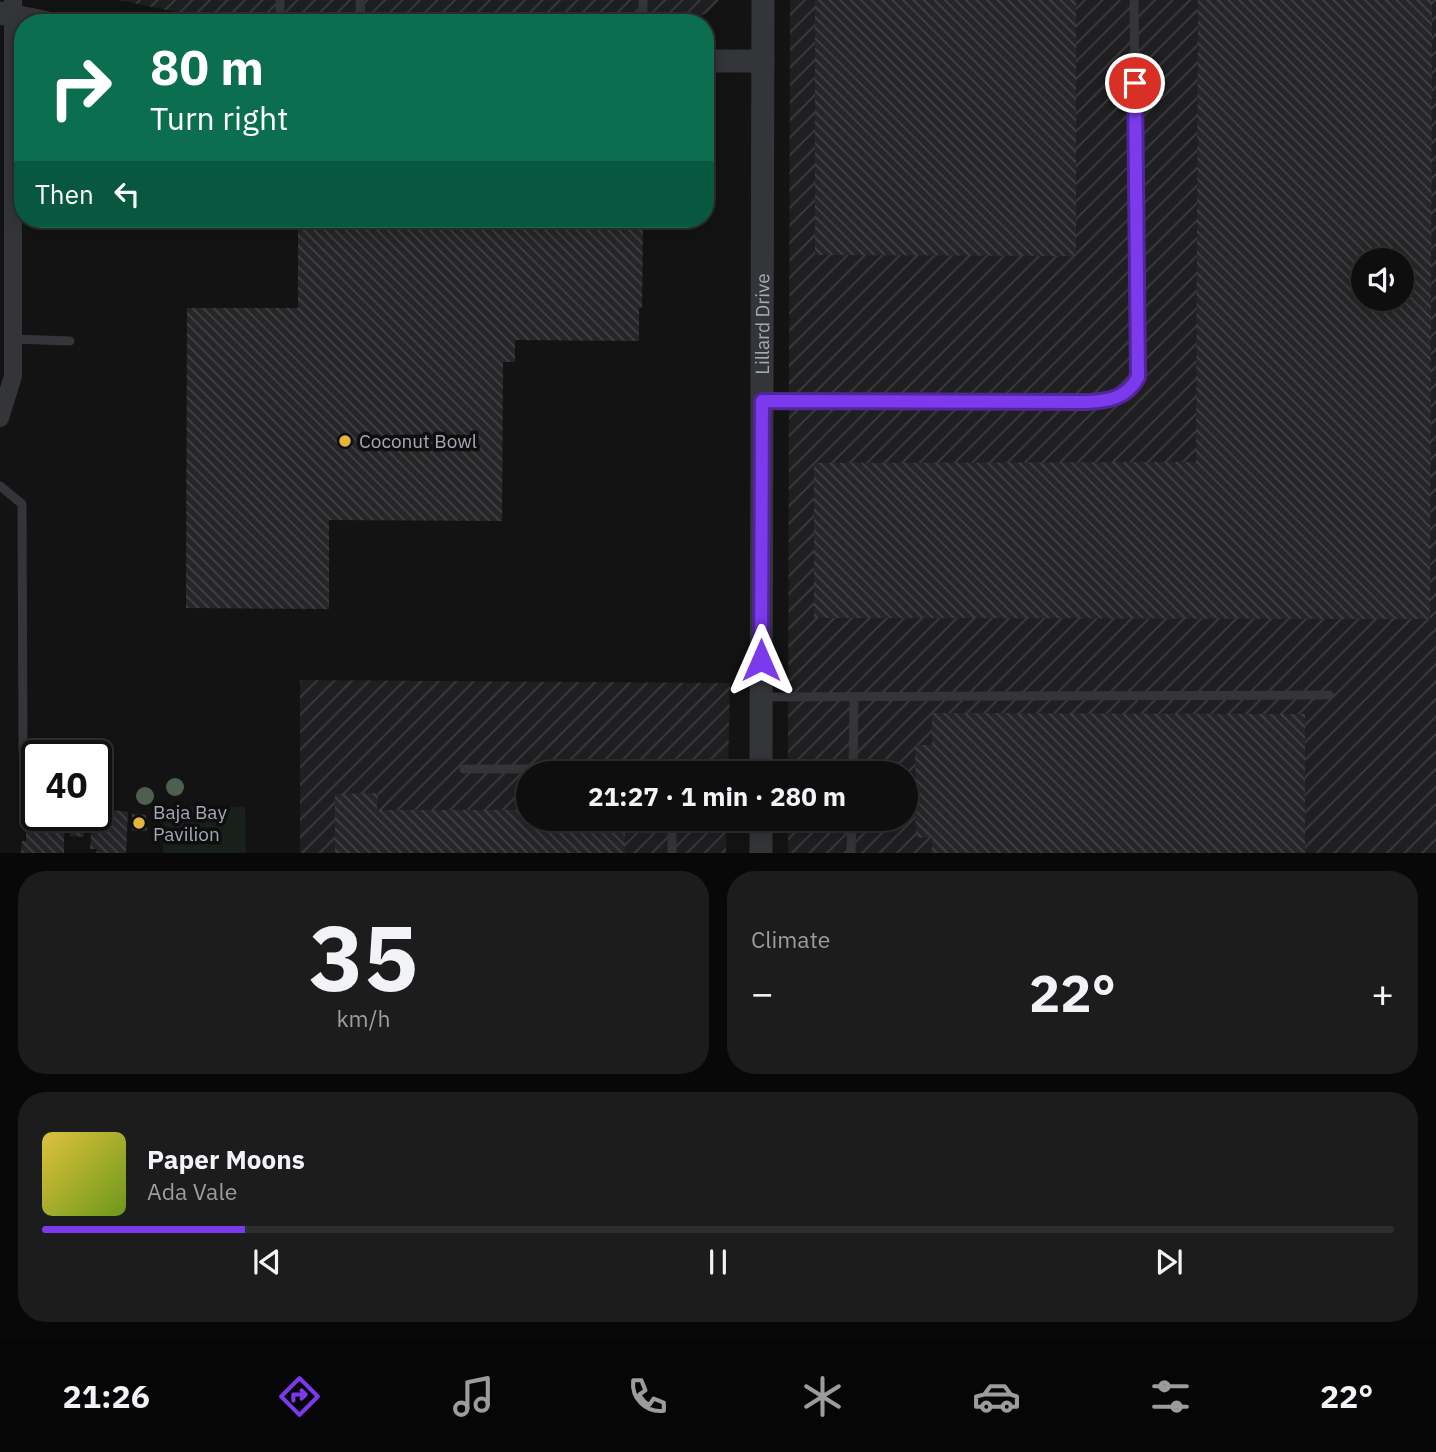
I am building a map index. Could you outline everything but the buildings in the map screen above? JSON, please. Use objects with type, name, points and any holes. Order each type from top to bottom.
[{"type":"street","name":"Lillard Drive","points":[[761,761],[763,0]]},
{"type":"street","points":[[0,418],[13,376],[8,10]]},
{"type":"street","points":[[714,61],[763,61]]},
{"type":"street","points":[[761,831],[761,853]]},
{"type":"lane","points":[[762,401],[1087,402],[1121,397],[1134,386],[1138,377],[1138,365],[1134,0]]},
{"type":"lane","points":[[13,339],[70,341]]},
{"type":"lane","points":[[0,486],[22,504],[23,740]]},
{"type":"lane","points":[[761,697],[1329,695]]},
{"type":"lane","points":[[853,761],[854,698]]},
{"type":"lane","points":[[464,769],[516,769]]},
{"type":"lane","points":[[672,831],[672,853]]},
{"type":"lane","points":[[851,853],[852,831]]},
{"type":"shaded area","points":[[119,0],[719,0],[705,14],[185,14]]},
{"type":"shaded area","points":[[790,0],[1436,0],[1436,853],[788,853],[788,831],[918,831],[918,761],[788,761]]},
{"type":"shaded area","points":[[300,680],[730,683],[728,761],[516,761],[516,831],[727,831],[726,853],[300,853]]},
{"type":"shaded area","points":[[163,807],[245,807],[246,853],[163,853]]},
{"type":"place","name":"Coconut Bowl","points":[[345,441]]},
{"type":"place","name":"Baja Bay Pavilion","points":[[139,823]]},
{"type":"route","points":[[761,660],[762,401],[1087,402],[1121,397],[1134,386],[1138,377],[1135,83]]}]
